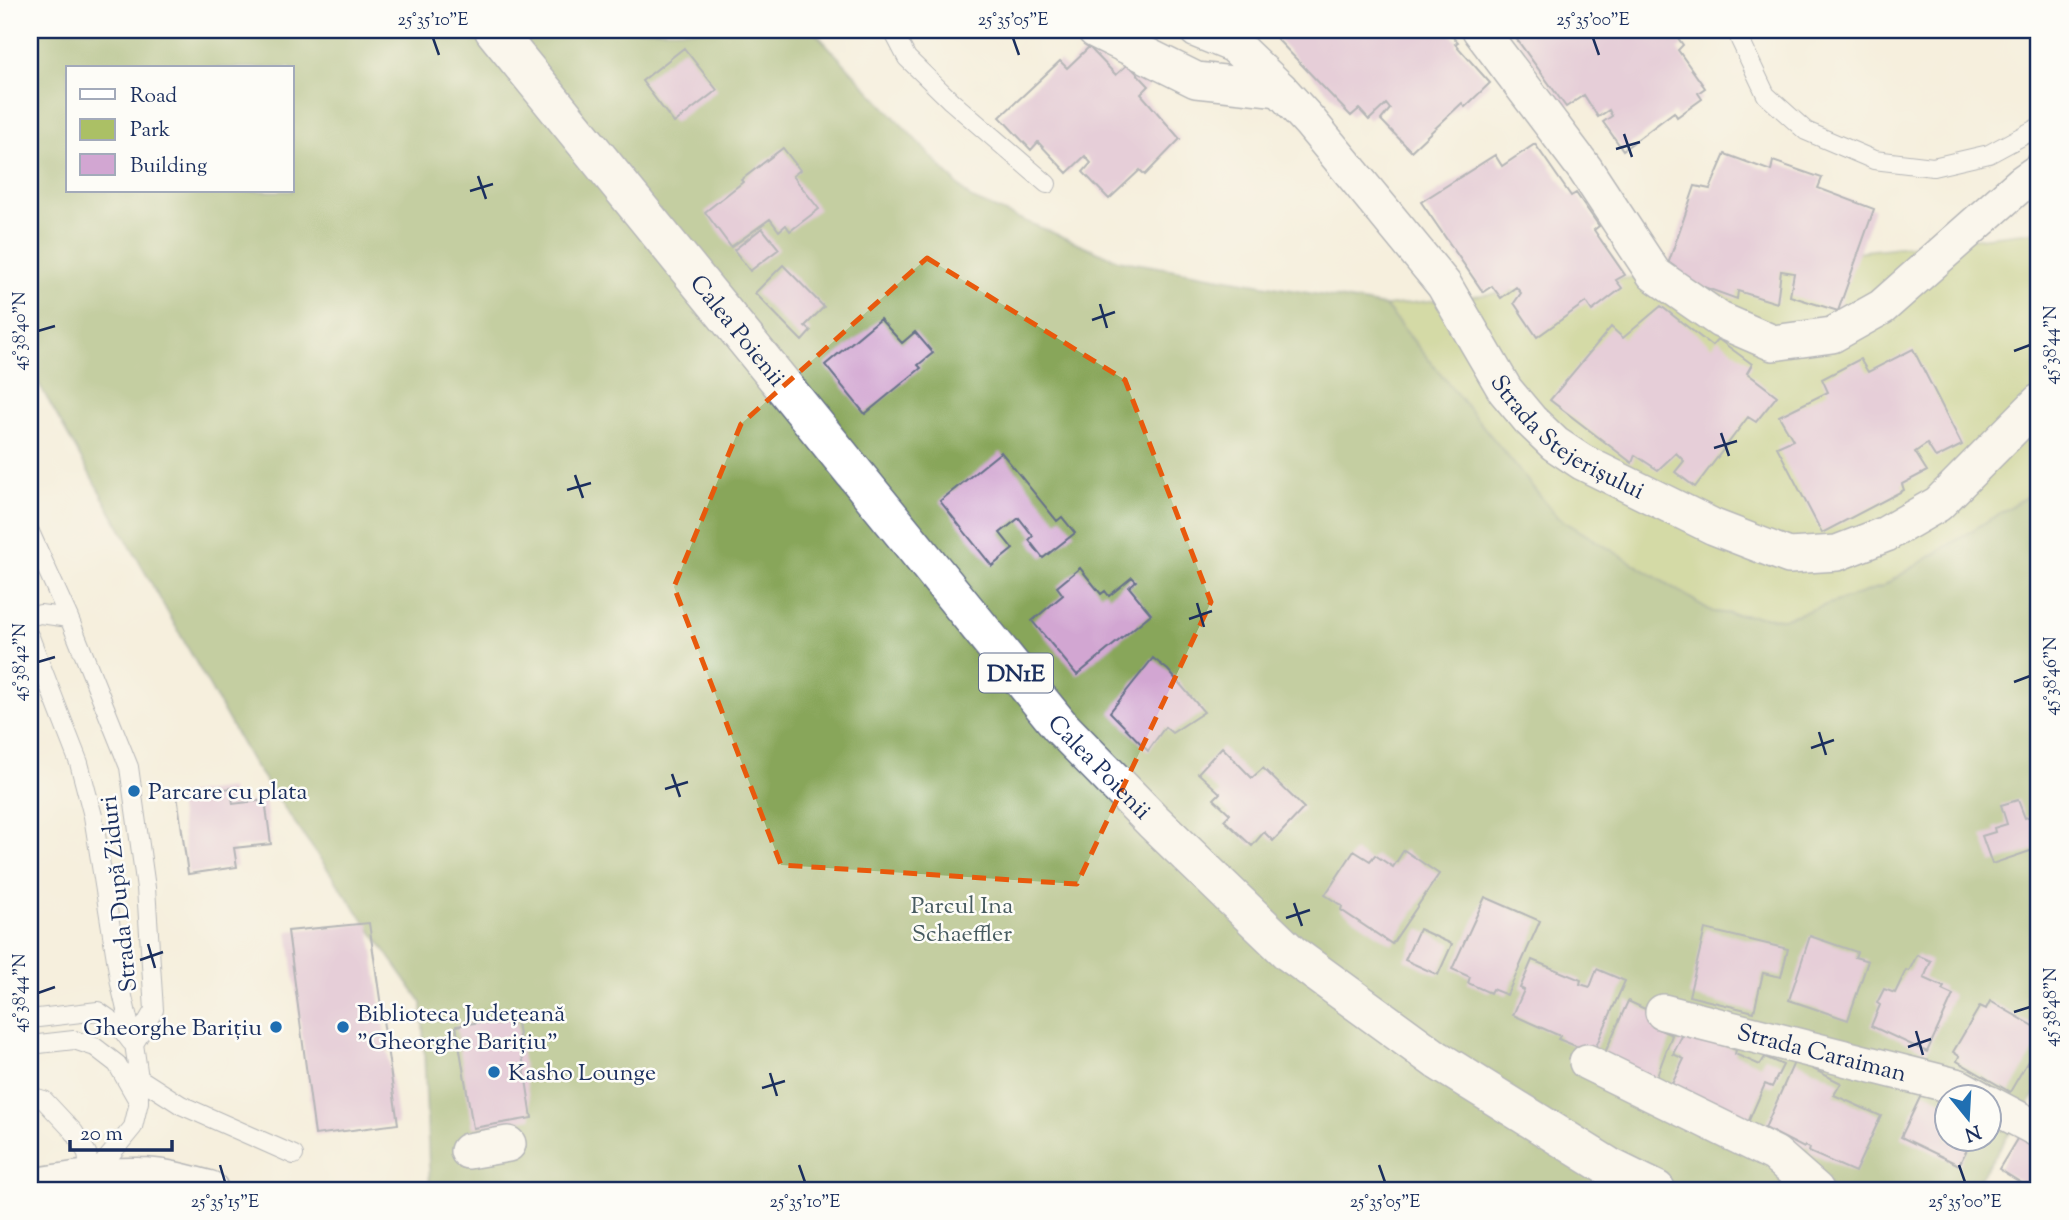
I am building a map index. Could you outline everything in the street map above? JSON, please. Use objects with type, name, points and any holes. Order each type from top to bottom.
[{"type":"main road","name":"Calea Poienii","points":[[494,30],[1060,726],[1153,821],[1290,953],[1346,995],[1437,1060],[1609,1167],[1656,1190]]},
{"type":"main road","points":[[30,1188],[140,1177],[177,1181],[209,1190]]},
{"type":"street","points":[[1095,30],[1196,80],[1280,89]]},
{"type":"street","name":"Strada Stejerișului","points":[[1197,30],[1234,46],[1280,89],[1444,285],[1505,390],[1530,420],[1555,444],[1582,462],[1714,527],[1789,556],[1837,553],[1886,534],[1938,504],[2039,402]]},
{"type":"street","points":[[1480,30],[1585,169],[1654,274],[1720,320],[1773,343],[1832,335],[1882,307],[2039,171]]},
{"type":"street","name":"Strada Caraiman","points":[[1663,1012],[1947,1084]]},
{"type":"street","points":[[1587,1062],[1774,1154],[1816,1190]]},
{"type":"street","points":[[2002,1110],[2039,1130]]},
{"type":"street","points":[[468,1151],[508,1144]]},
{"type":"lane","points":[[895,30],[907,58],[951,101],[1047,184]]},
{"type":"lane","points":[[1738,30],[1740,40],[1766,95],[1806,131],[1874,160],[1933,167],[1989,154],[2039,127]]},
{"type":"lane","name":"Strada După Ziduri","points":[[30,531],[69,618],[129,767],[146,888],[154,1010],[134,1044]]},
{"type":"lane","points":[[30,617],[40,614],[69,618]]},
{"type":"lane","name":"Strada După Ziduri","points":[[30,637],[79,763],[93,816],[120,985],[139,1078],[139,1102],[133,1127],[90,1184]]},
{"type":"lane","points":[[30,1019],[98,1011],[118,1025],[134,1044]]},
{"type":"lane","points":[[30,1045],[74,1040],[94,1047],[117,1064],[139,1102]]},
{"type":"lane","points":[[139,1078],[181,1105],[294,1155]]},
{"type":"lane","points":[[34,1102],[74,1132],[88,1153],[90,1184]]},
{"type":"highlighted area","points":[[927,258],[1125,380],[1211,602],[1077,884],[781,865],[674,587],[741,424]]},
{"type":"green space","name":"Parcul Ina Schaeffler","points":[[30,30],[813,30],[970,198],[1118,260],[1385,306],[1557,517],[1713,612],[1783,619],[1881,587],[2039,489],[2039,1089],[2002,1145],[2002,1084],[1932,1084],[1932,1154],[1996,1154],[1972,1190],[430,1190],[422,1003],[252,762],[30,368]]},
{"type":"green space","points":[[2039,231],[2039,489],[1881,587],[1783,620],[1713,612],[1557,517],[1385,306]]},
{"type":"building","points":[[1287,30],[1447,30],[1458,42],[1455,44],[1490,83],[1465,107],[1462,103],[1411,151],[1381,120],[1390,109],[1386,104],[1369,120],[1359,109],[1351,116],[1277,39]]},
{"type":"building","points":[[1510,30],[1672,30],[1683,45],[1678,50],[1705,88],[1698,93],[1702,99],[1677,117],[1674,112],[1623,150],[1603,122],[1612,116],[1609,110],[1598,117],[1584,95],[1566,107]]},
{"type":"building","points":[[1089,47],[1116,75],[1128,64],[1149,86],[1141,94],[1180,139],[1145,175],[1140,170],[1109,199],[1083,172],[1091,163],[1085,156],[1067,173],[1038,142],[1031,150],[1000,117],[1060,61],[1067,68]]},
{"type":"building","points":[[684,48],[717,90],[674,123],[642,81]]},
{"type":"building","points":[[1535,144],[1571,196],[1576,193],[1599,226],[1594,230],[1625,275],[1616,280],[1622,288],[1592,311],[1586,302],[1537,337],[1514,303],[1521,293],[1516,287],[1501,298],[1492,286],[1483,292],[1421,202],[1495,155],[1502,166]]},
{"type":"building","points":[[783,148],[800,170],[793,176],[819,209],[790,231],[786,225],[779,231],[770,219],[731,247],[705,212]]},
{"type":"building","points":[[1725,154],[1771,171],[1773,161],[1822,178],[1818,188],[1874,209],[1838,311],[1790,296],[1794,273],[1781,271],[1777,303],[1738,291],[1737,299],[1665,273],[1695,186],[1710,189]]},
{"type":"building","points":[[762,228],[779,249],[750,271],[734,250]]},
{"type":"building","points":[[783,265],[824,307],[805,326],[811,331],[802,341],[755,293]]},
{"type":"building","points":[[1661,306],[1712,346],[1718,339],[1752,364],[1747,373],[1777,396],[1756,422],[1748,417],[1695,487],[1675,472],[1684,461],[1676,453],[1658,470],[1635,455],[1632,463],[1550,400],[1611,327],[1623,338]]},
{"type":"building","points":[[880,319],[902,343],[915,332],[933,353],[918,365],[921,368],[865,414],[825,365]]},
{"type":"building","points":[[1913,349],[1962,445],[1936,458],[1927,444],[1915,452],[1927,471],[1902,484],[1904,490],[1822,533],[1777,447],[1793,440],[1779,416],[1828,392],[1822,379],[1860,359],[1868,372]]},
{"type":"building","points":[[1001,452],[1057,521],[1062,517],[1075,533],[1043,558],[1029,540],[1033,536],[1019,518],[1000,533],[1013,549],[992,566],[940,501]]},
{"type":"building","points":[[1080,568],[1101,594],[1105,591],[1109,596],[1132,577],[1136,581],[1129,587],[1151,614],[1077,675],[1032,621],[1063,595],[1057,587]]},
{"type":"building","points":[[1153,658],[1168,670],[1204,712],[1172,733],[1165,727],[1148,751],[1110,712]]},
{"type":"building","points":[[1222,747],[1252,778],[1263,768],[1304,808],[1273,841],[1264,832],[1252,846],[1224,820],[1230,814],[1214,799],[1220,793],[1198,773]]},
{"type":"building","points":[[231,788],[233,804],[265,800],[271,844],[234,848],[237,867],[188,874],[177,795]]},
{"type":"building","points":[[2018,800],[2025,818],[2039,813],[2039,848],[1992,864],[1982,836],[2007,824],[2001,805]]},
{"type":"building","points":[[1404,850],[1439,874],[1392,944],[1341,910],[1342,906],[1325,895],[1354,851],[1370,861],[1375,855],[1393,867]]},
{"type":"building","points":[[1485,897],[1540,921],[1507,995],[1492,989],[1490,993],[1468,983],[1470,977],[1452,969]]},
{"type":"building","name":"Biblioteca Județeană \"Gheorghe Barițiu\"","points":[[369,923],[398,1124],[315,1135],[288,931]]},
{"type":"building","points":[[1419,929],[1452,944],[1438,975],[1405,960]]},
{"type":"building","points":[[1705,929],[1788,949],[1781,977],[1763,973],[1754,1012],[1689,996]]},
{"type":"building","points":[[1810,936],[1857,952],[1855,957],[1868,961],[1848,1020],[1789,1000]]},
{"type":"building","points":[[1917,955],[1931,961],[1924,978],[1944,987],[1942,990],[1953,995],[1927,1052],[1871,1026],[1884,989],[1895,993]]},
{"type":"building","points":[[1532,960],[1581,980],[1580,984],[1590,987],[1597,969],[1625,981],[1593,1053],[1558,1039],[1560,1036],[1513,1015],[1524,990],[1520,988]]},
{"type":"building","points":[[1628,1001],[1658,1015],[1653,1027],[1672,1035],[1655,1081],[1603,1057]]},
{"type":"building","points":[[1990,1001],[2039,1029],[2039,1042],[2010,1092],[2002,1087],[2002,1084],[1996,1084],[1957,1061],[1959,1056],[1953,1052],[1980,1006],[1986,1009]]},
{"type":"building","name":"Kasho Lounge","points":[[516,1016],[532,1118],[473,1128],[456,1026]]},
{"type":"building","points":[[1690,1020],[1710,1040],[1736,1050],[1735,1054],[1760,1065],[1765,1057],[1783,1065],[1772,1087],[1765,1084],[1747,1125],[1670,1088],[1684,1059],[1673,1054]]},
{"type":"building","points":[[1795,1060],[1841,1083],[1834,1095],[1881,1116],[1855,1172],[1809,1152],[1810,1148],[1804,1148],[1765,1128]]},
{"type":"building","points":[[1923,1091],[1932,1095],[1932,1152],[1901,1137]]},
{"type":"building","points":[[2020,1134],[2039,1146],[2039,1190],[2033,1190],[1999,1169]]},
{"type":"building","points":[[1936,1154],[1965,1154],[1959,1165]]},
{"type":"place","name":"Parcare cu plata","points":[[134,791]]},
{"type":"place","name":"Gheorghe Barițiu","points":[[276,1027]]},
{"type":"place","name":"Biblioteca Județeană \"Gheorghe Barițiu\"","points":[[343,1027]]},
{"type":"place","name":"Kasho Lounge","points":[[494,1072]]}]
